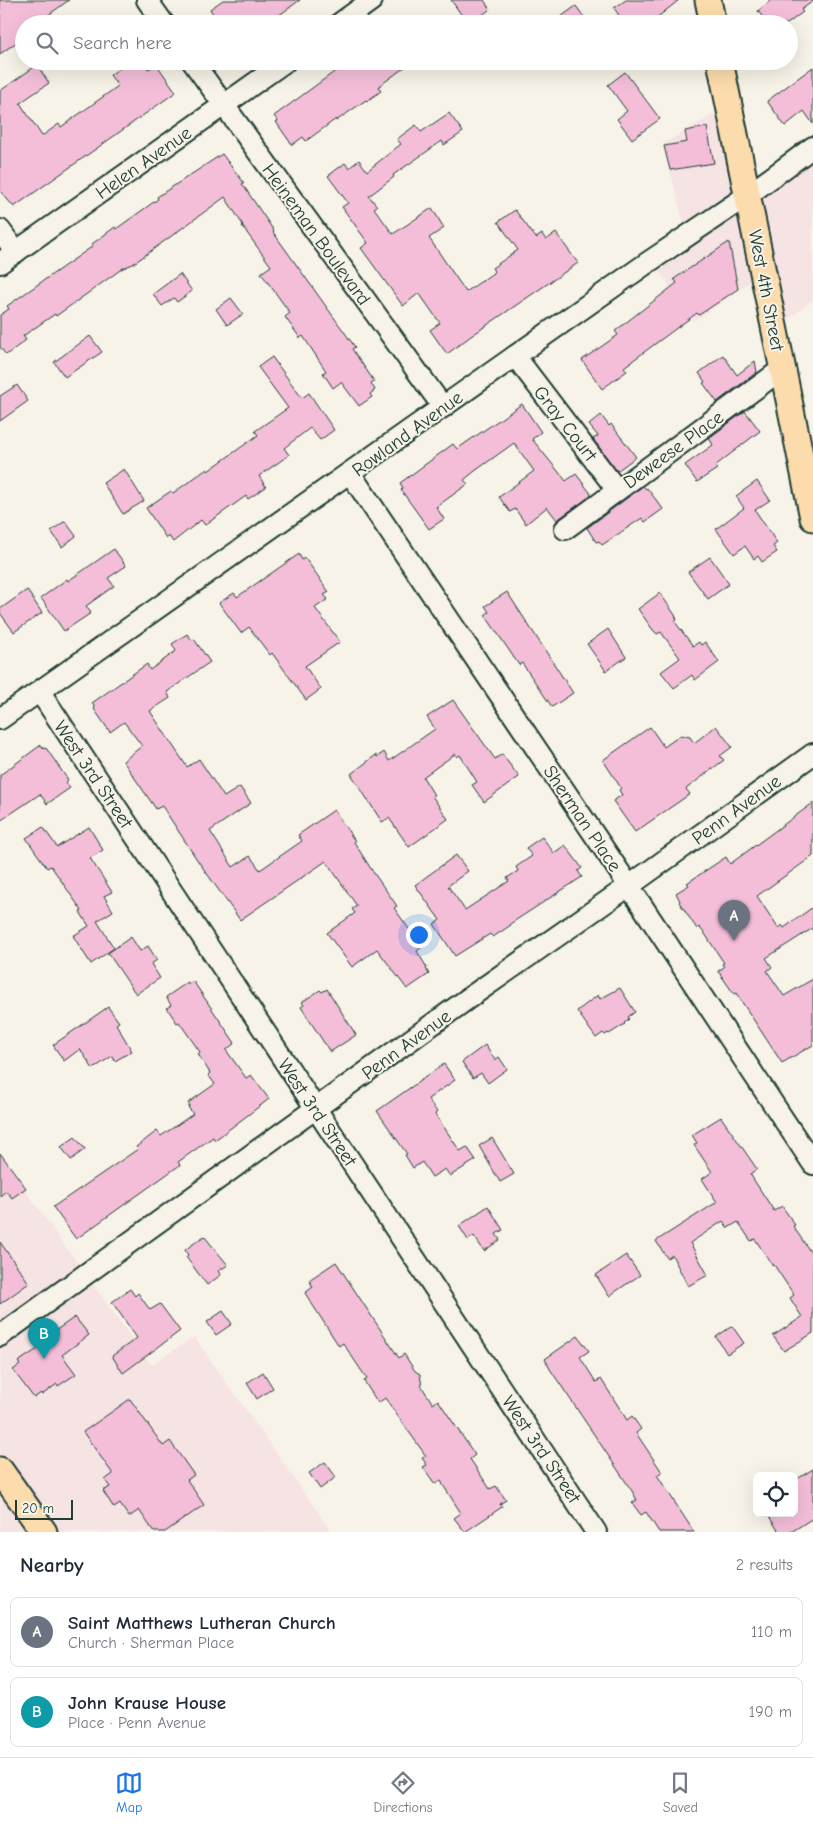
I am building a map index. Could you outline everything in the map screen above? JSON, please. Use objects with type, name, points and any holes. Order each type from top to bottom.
[{"type":"main road","points":[[708,0],[711,15]]},
{"type":"main road","name":"West 4th Street","points":[[722,70],[813,518]]},
{"type":"main road","points":[[0,1470],[44,1532]]},
{"type":"street","points":[[147,0],[158,15]]},
{"type":"street","points":[[351,15],[372,0]]},
{"type":"street","name":"Heineman Boulevard","points":[[199,70],[443,407]]},
{"type":"street","name":"Helen Avenue","points":[[8,257],[273,70]]},
{"type":"street","name":"Rowland Avenue","points":[[1,716],[40,692],[514,356],[748,195],[813,147]]},
{"type":"street","points":[[0,230],[8,257]]},
{"type":"street","name":"Gray Court","points":[[514,356],[617,490]]},
{"type":"street","name":"Deweese Place","points":[[564,529],[782,369]]},
{"type":"street","name":"Sherman Place","points":[[350,473],[629,886],[813,1164]]},
{"type":"street","name":"West 3rd Street","points":[[40,692],[596,1532]]},
{"type":"street","name":"Penn Avenue","points":[[0,1336],[473,995],[813,754]]},
{"type":"shaded area","points":[[729,105],[748,194],[813,144],[813,300],[766,337],[754,279],[694,321],[651,259],[687,235],[663,144]]},
{"type":"shaded area","points":[[8,1167],[151,1365],[194,1337],[332,1532],[20,1532],[18,1529],[12,1532],[0,1532],[0,1172]]},
{"type":"building","points":[[0,0],[69,0],[48,15],[15,15],[15,43],[0,54]]},
{"type":"building","points":[[223,0],[300,0],[279,15],[212,15],[213,14],[210,9]]},
{"type":"building","points":[[451,0],[484,0],[490,9],[482,15],[462,15]]},
{"type":"building","points":[[626,0],[679,0],[660,15],[619,15],[614,8]]},
{"type":"building","points":[[771,0],[813,0],[801,10],[803,12],[798,16],[761,15],[758,11]]},
{"type":"building","points":[[576,6],[582,15],[564,15]]},
{"type":"building","points":[[813,67],[813,124],[804,111],[785,126],[767,101]]},
{"type":"building","points":[[30,70],[40,70],[49,83],[20,103],[42,136],[59,124],[61,127],[118,86],[110,75],[117,70],[161,70],[176,92],[14,207],[0,191],[0,91]]},
{"type":"building","points":[[337,70],[401,70],[378,87],[381,91],[336,121],[336,119],[306,141],[303,137],[292,145],[274,116]]},
{"type":"building","points":[[625,72],[660,119],[632,139],[617,119],[627,111],[608,85]]},
{"type":"building","points":[[449,113],[463,132],[444,145],[442,141],[393,175],[394,177],[369,196],[377,206],[374,208],[393,234],[432,208],[444,228],[429,238],[466,292],[493,273],[492,268],[518,250],[498,222],[515,210],[536,238],[542,234],[546,240],[556,233],[578,263],[447,354],[430,330],[440,323],[419,293],[403,306],[361,248],[368,243],[342,207],[348,203],[328,176],[345,163],[349,168],[359,160],[367,171],[401,144],[397,139],[416,125],[421,132]]},
{"type":"building","points":[[707,127],[714,163],[670,170],[664,146],[687,142],[685,131]]},
{"type":"building","points":[[222,154],[244,183],[242,184],[273,232],[355,347],[352,349],[374,381],[371,383],[375,390],[370,394],[372,397],[359,406],[341,382],[333,388],[323,373],[326,371],[303,336],[300,338],[285,317],[290,313],[261,273],[271,266],[242,226],[225,197],[133,264],[123,268],[56,316],[55,314],[23,336],[26,340],[6,355],[0,347],[0,315],[9,309],[7,306],[93,246],[92,244],[115,227],[116,229],[158,199],[157,197]]},
{"type":"building","points":[[729,242],[738,289],[699,315],[697,313],[624,367],[627,371],[602,389],[582,360],[618,335],[615,331],[677,283],[674,279]]},
{"type":"building","points":[[180,274],[192,291],[177,302],[174,298],[162,306],[153,294]]},
{"type":"building","points":[[231,298],[243,314],[227,325],[216,309]]},
{"type":"building","points":[[90,336],[102,352],[65,377],[54,362]]},
{"type":"building","points":[[723,355],[737,375],[755,361],[757,372],[717,402],[703,383],[705,382],[699,373]]},
{"type":"building","points":[[272,357],[302,398],[309,393],[334,430],[320,440],[310,428],[284,448],[289,455],[259,476],[266,487],[248,499],[246,496],[205,525],[201,520],[173,542],[169,536],[166,538],[146,508],[171,491],[173,493],[207,469],[208,471],[258,435],[255,431],[288,408],[258,367]]},
{"type":"building","points":[[17,385],[28,401],[0,421],[0,396]]},
{"type":"building","points":[[522,404],[541,432],[532,439],[566,481],[576,474],[592,495],[557,520],[547,507],[526,524],[515,509],[510,512],[499,497],[534,471],[514,443],[464,480],[468,484],[436,507],[444,519],[429,529],[401,490],[403,488],[400,483],[453,444],[457,449]]},
{"type":"building","points":[[745,411],[760,431],[715,466],[717,469],[697,482],[685,465],[713,445],[709,438]]},
{"type":"building","points":[[601,415],[609,426],[611,424],[636,457],[617,471],[593,439],[598,436],[589,425]]},
{"type":"building","points":[[124,469],[144,501],[123,514],[103,483]]},
{"type":"building","points":[[757,481],[770,500],[755,510],[777,543],[773,546],[777,552],[762,562],[758,556],[754,559],[745,546],[734,554],[716,529],[744,508],[736,496]]},
{"type":"building","points":[[643,486],[647,488],[663,509],[645,522],[642,518],[602,545],[599,541],[596,542],[587,528]]},
{"type":"building","points":[[65,521],[76,536],[62,547],[51,531]]},
{"type":"building","points":[[114,549],[126,566],[108,578],[114,586],[86,606],[91,613],[64,631],[41,598]]},
{"type":"building","points":[[299,554],[302,560],[305,558],[329,592],[324,595],[328,599],[315,608],[340,642],[305,666],[321,689],[306,700],[272,653],[270,655],[249,627],[241,633],[219,603],[234,593],[237,597]]},
{"type":"building","points":[[710,557],[729,584],[708,599],[688,572]]},
{"type":"building","points":[[27,590],[42,613],[14,632],[0,613],[0,609]]},
{"type":"building","points":[[507,592],[573,693],[552,707],[522,663],[519,665],[485,615],[489,612],[485,606]]},
{"type":"building","points":[[660,593],[675,615],[677,620],[675,622],[693,646],[699,642],[701,645],[705,642],[719,662],[695,680],[692,675],[674,688],[661,672],[680,658],[661,632],[657,634],[653,630],[638,609]]},
{"type":"building","points":[[608,629],[626,657],[606,671],[587,644]]},
{"type":"building","points":[[187,634],[192,640],[194,639],[210,662],[167,692],[170,698],[150,711],[187,767],[199,759],[224,797],[240,787],[251,803],[210,831],[233,867],[250,856],[260,870],[302,841],[298,835],[334,810],[397,906],[394,908],[422,947],[417,951],[429,974],[407,989],[377,949],[352,967],[327,933],[355,913],[352,909],[357,906],[326,861],[240,920],[162,806],[156,809],[123,761],[142,746],[124,722],[110,732],[92,703],[147,664],[150,670],[176,651],[172,644]]},
{"type":"building","points":[[453,700],[495,759],[502,754],[519,777],[484,802],[472,785],[477,782],[460,755],[457,757],[455,754],[423,777],[434,795],[432,796],[448,819],[409,847],[389,818],[382,822],[351,774],[376,755],[377,757],[384,752],[389,761],[435,729],[427,717]]},
{"type":"building","points":[[716,726],[732,747],[720,756],[724,760],[686,789],[690,794],[635,832],[613,801],[622,795],[619,790],[621,788],[603,760],[650,727],[664,747],[681,735],[690,737],[694,743]]},
{"type":"building","points":[[41,745],[44,749],[46,748],[68,780],[66,782],[70,788],[47,804],[40,794],[0,821],[0,775]]},
{"type":"building","points":[[813,803],[813,856],[757,896],[778,928],[782,925],[784,928],[813,907],[813,928],[766,958],[772,967],[767,971],[784,996],[813,979],[813,1045],[782,1063],[736,993],[734,994],[718,971],[724,967],[722,964],[724,963],[705,934],[699,927],[697,929],[679,902],[676,893],[689,885],[687,883],[726,857],[730,864]]},
{"type":"building","points":[[43,827],[57,847],[89,827],[103,850],[90,858],[112,892],[104,896],[113,911],[97,921],[114,948],[91,964],[73,936],[89,926],[80,912],[82,911],[51,866],[47,868],[26,838]]},
{"type":"building","points":[[542,837],[554,853],[565,845],[582,868],[578,871],[582,877],[493,937],[490,934],[455,956],[434,924],[440,920],[415,885],[456,855],[468,871],[448,886],[465,910],[509,881],[507,878],[518,871],[516,867],[532,856],[526,848]]},
{"type":"building","points":[[131,937],[140,951],[148,946],[157,960],[151,964],[160,978],[136,994],[108,953]]},
{"type":"building","points":[[193,981],[235,1043],[226,1050],[246,1078],[251,1075],[269,1099],[215,1140],[213,1137],[178,1162],[180,1165],[76,1239],[53,1207],[138,1149],[136,1147],[157,1131],[161,1136],[193,1114],[188,1107],[190,1106],[188,1103],[215,1084],[208,1075],[210,1073],[198,1054],[200,1052],[167,1008],[171,1005],[166,997],[188,982],[189,984]]},
{"type":"building","points":[[620,988],[635,1012],[628,1017],[629,1019],[625,1024],[609,1034],[605,1035],[603,1033],[596,1038],[577,1011],[598,995],[600,999]]},
{"type":"building","points":[[327,989],[356,1035],[330,1052],[301,1007],[304,1005],[302,1002],[320,990],[322,992]]},
{"type":"building","points":[[108,1007],[119,1022],[116,1024],[132,1051],[115,1061],[112,1056],[93,1069],[80,1049],[64,1061],[53,1045]]},
{"type":"building","points":[[485,1045],[495,1060],[499,1057],[507,1069],[488,1083],[481,1073],[473,1078],[462,1062]]},
{"type":"building","points":[[444,1064],[455,1080],[428,1099],[437,1112],[435,1114],[460,1151],[467,1147],[476,1160],[450,1176],[445,1169],[432,1177],[422,1162],[413,1168],[405,1155],[407,1154],[377,1111]]},
{"type":"building","points":[[721,1117],[757,1169],[750,1174],[774,1211],[782,1206],[813,1256],[813,1333],[784,1351],[773,1336],[802,1317],[790,1298],[794,1295],[774,1265],[755,1239],[751,1241],[738,1222],[728,1228],[723,1221],[690,1243],[708,1275],[688,1286],[672,1255],[667,1258],[656,1241],[717,1202],[702,1179],[712,1172],[694,1145],[697,1143],[692,1135]]},
{"type":"building","points":[[75,1137],[85,1149],[71,1160],[61,1147]]},
{"type":"building","points":[[492,1138],[514,1174],[500,1182],[479,1146]]},
{"type":"building","points":[[0,1153],[26,1188],[12,1198],[6,1191],[0,1196]]},
{"type":"building","points":[[488,1206],[503,1230],[496,1234],[500,1240],[484,1251],[474,1236],[468,1240],[459,1226]]},
{"type":"building","points":[[204,1236],[228,1265],[218,1271],[221,1275],[207,1285],[186,1257],[188,1255],[185,1250]]},
{"type":"building","points":[[0,1242],[29,1283],[0,1304]]},
{"type":"building","points":[[626,1255],[640,1275],[609,1296],[596,1275]]},
{"type":"building","points":[[336,1262],[399,1358],[404,1354],[415,1371],[420,1374],[422,1387],[433,1404],[438,1400],[475,1455],[470,1459],[490,1489],[496,1486],[506,1500],[500,1504],[502,1507],[465,1532],[454,1518],[461,1513],[441,1480],[435,1484],[423,1467],[427,1465],[422,1458],[426,1456],[385,1398],[378,1403],[364,1381],[367,1379],[343,1343],[339,1346],[305,1293],[313,1287],[309,1280]]},
{"type":"building","points":[[130,1289],[135,1296],[138,1293],[150,1310],[160,1304],[180,1331],[123,1373],[112,1356],[137,1338],[112,1302]]},
{"type":"building","points":[[223,1311],[232,1324],[216,1335],[207,1322]]},
{"type":"building","points":[[75,1317],[89,1335],[62,1355],[76,1374],[34,1398],[13,1370],[20,1365],[18,1362],[48,1342],[45,1338]]},
{"type":"building","points":[[732,1326],[744,1343],[727,1354],[716,1337]]},
{"type":"building","points":[[578,1336],[589,1351],[580,1357],[596,1382],[601,1379],[627,1420],[632,1416],[641,1429],[636,1433],[662,1472],[657,1475],[694,1532],[659,1532],[646,1512],[641,1515],[632,1503],[637,1500],[632,1491],[550,1369],[545,1359]]},
{"type":"building","points":[[263,1372],[273,1388],[257,1399],[247,1383]]},
{"type":"building","points":[[130,1399],[163,1446],[170,1441],[194,1475],[187,1480],[204,1505],[165,1532],[154,1532],[139,1510],[129,1517],[120,1504],[114,1508],[103,1491],[110,1487],[105,1480],[113,1474],[83,1432]]},
{"type":"building","points":[[325,1462],[336,1477],[320,1489],[309,1473]]},
{"type":"building","points":[[813,1469],[813,1518],[791,1532],[779,1532],[770,1517],[798,1517],[798,1478]]},
{"type":"place","name":"Saint Matthews Lutheran Church","points":[[734,941]]},
{"type":"place","name":"John Krause House","points":[[44,1359]]}]
